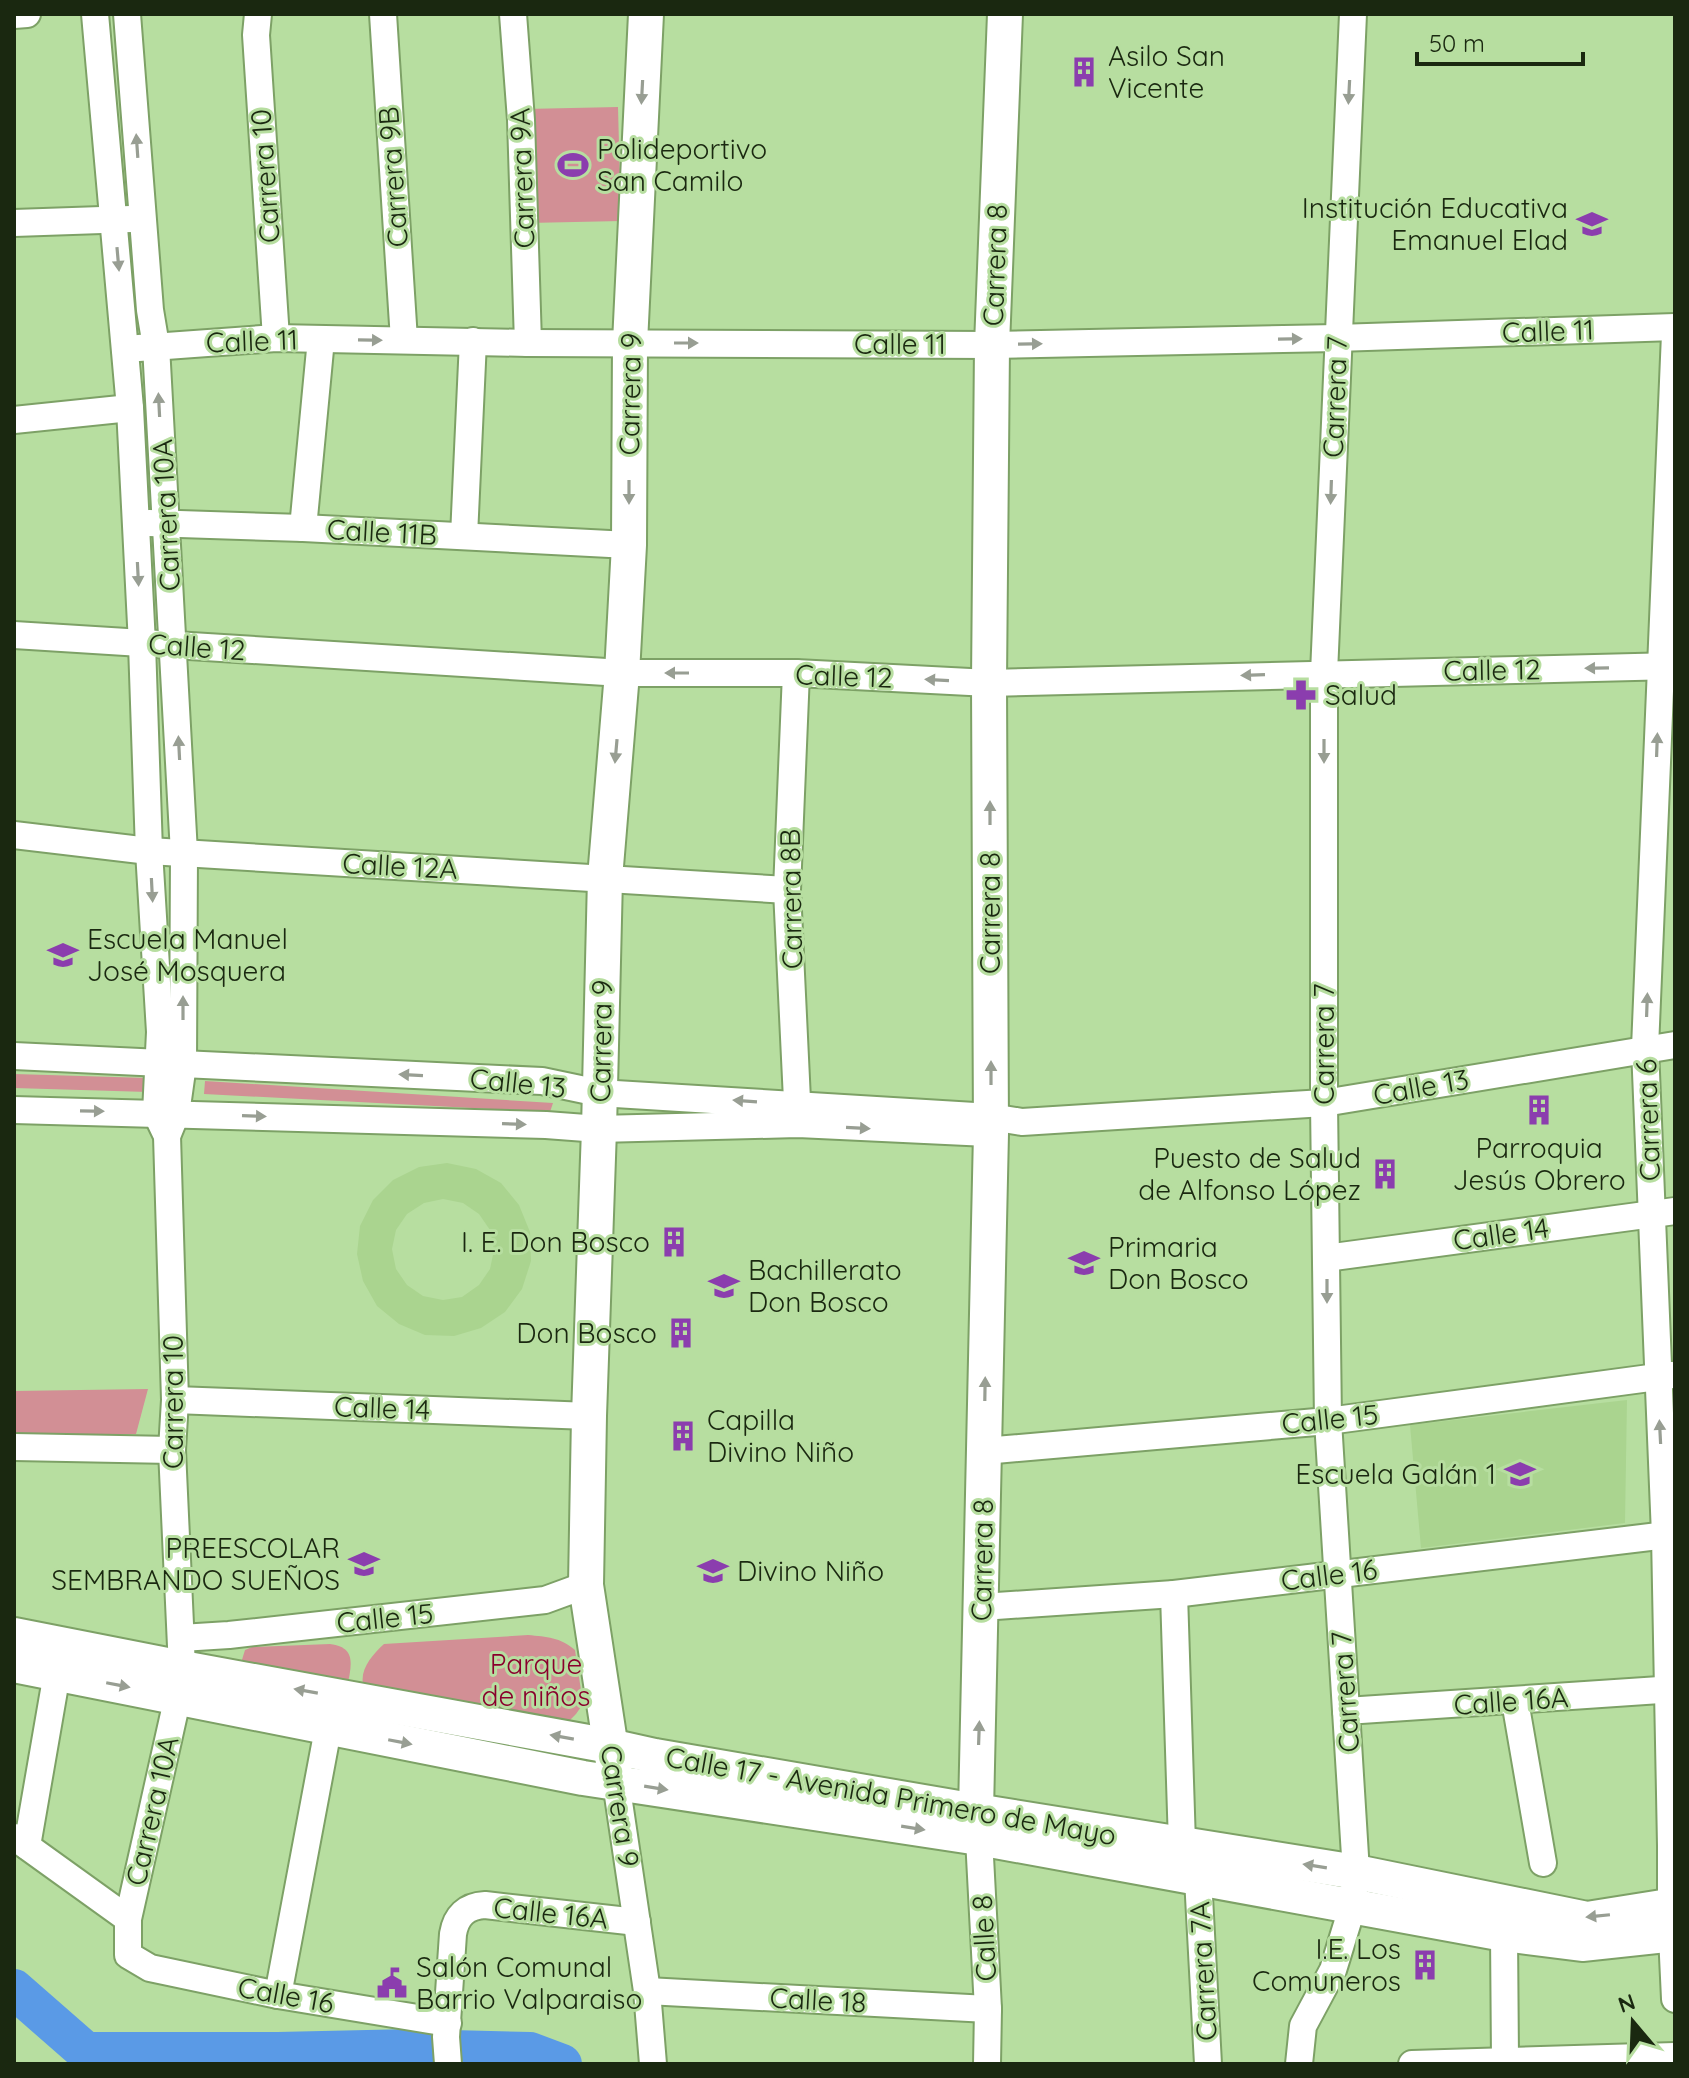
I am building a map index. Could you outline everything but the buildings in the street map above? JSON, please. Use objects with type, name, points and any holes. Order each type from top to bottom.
[{"type":"main road","name":"Carrera 9","points":[[616,1782],[586,1585],[605,878],[629,545],[630,343],[646,14]]},
{"type":"main road","name":"Carrera 8","points":[[978,1825],[984,1451],[1001,1124],[989,683],[992,345],[1005,14]]},
{"type":"main road","name":"Calle 17 - Avenida Primero de Mayo","points":[[14,1635],[610,1746],[978,1825],[1198,1878],[1352,1908],[1582,1944],[1673,1920]]},
{"type":"main road","name":"Calle 17 - Avenida Primero de Mayo","points":[[14,1665],[57,1673],[180,1667],[328,1729],[583,1778],[978,1825],[1182,1844],[1356,1872],[1587,1919],[1673,1920]]},
{"type":"street","points":[[14,15],[27,14]]},
{"type":"street","name":"Carrera 10A","points":[[95,14],[130,408],[160,1032],[171,1063]]},
{"type":"street","name":"Carrera 10A","points":[[127,14],[150,310],[156,346],[184,853],[166,1121]]},
{"type":"street","name":"Carrera 10","points":[[258,14],[256,35],[276,338]]},
{"type":"street","name":"Carrera 9B","points":[[383,14],[404,340]]},
{"type":"street","name":"Carrera 9A","points":[[513,14],[521,120],[528,343]]},
{"type":"street","name":"Carrera 7","points":[[1299,2064],[1303,2026],[1333,1970],[1352,1908],[1356,1872],[1328,1421],[1324,1103],[1324,673],[1353,14]]},
{"type":"street","points":[[14,223],[143,219]]},
{"type":"street","name":"Calle 11","points":[[125,349],[276,338],[528,343],[992,345],[1675,327]]},
{"type":"street","name":"Carrera 6","points":[[1675,334],[1668,666],[1645,1048],[1663,1212],[1675,1999]]},
{"type":"street","points":[[303,528],[321,339]]},
{"type":"street","points":[[464,536],[473,341]]},
{"type":"street","points":[[14,420],[130,408]]},
{"type":"street","name":"Calle 11B","points":[[136,523],[303,528],[629,545]]},
{"type":"street","name":"Calle 12","points":[[14,635],[622,673],[796,673],[989,683],[1668,666]]},
{"type":"street","name":"Carrera 8B","points":[[796,673],[787,890],[798,1114]]},
{"type":"street","name":"Calle 12A","points":[[14,835],[149,851],[787,890]]},
{"type":"street","name":"Calle 13","points":[[14,1056],[542,1081],[599,1093],[978,1134],[1001,1124],[1324,1103],[1675,1045]]},
{"type":"street","name":"Calle 13","points":[[14,1110],[166,1121],[531,1124],[599,1129],[798,1114]]},
{"type":"street","name":"Carrera 10","points":[[166,1121],[175,1400],[172,1450],[180,1667]]},
{"type":"street","name":"Calle 14","points":[[1326,1258],[1663,1212]]},
{"type":"street","name":"Calle 15","points":[[984,1451],[1328,1421],[1666,1375]]},
{"type":"street","name":"Calle 14","points":[[175,1400],[589,1416]]},
{"type":"street","points":[[14,1447],[172,1450]]},
{"type":"street","name":"Calle 16","points":[[982,1607],[1174,1594],[1670,1534]]},
{"type":"street","name":"Calle 15","points":[[180,1667],[245,1633],[545,1600],[586,1585]]},
{"type":"street","points":[[1174,1594],[1182,1844]]},
{"type":"street","name":"Carrera 10A","points":[[128,1955],[128,1919],[180,1667]]},
{"type":"street","points":[[57,1673],[20,1842],[128,1919]]},
{"type":"street","name":"Calle 16A","points":[[1346,1711],[1671,1689]]},
{"type":"street","points":[[1515,1701],[1543,1863]]},
{"type":"street","points":[[278,1995],[328,1729]]},
{"type":"street","name":"Carrera 9","points":[[616,1782],[647,1991],[653,2064]]},
{"type":"street","name":"Calle 8","points":[[978,1825],[988,2009],[987,2064]]},
{"type":"street","name":"Carrera 7A","points":[[1198,1878],[1208,2064]]},
{"type":"street","name":"Calle 16A","points":[[447,2030],[454,1925],[466,1909],[485,1905],[637,1922]]},
{"type":"street","points":[[1504,1934],[1505,2060]]},
{"type":"street","name":"Calle 16","points":[[128,1955],[150,1968],[447,2030]]},
{"type":"street","name":"Calle 18","points":[[647,1991],[988,2009]]},
{"type":"street","points":[[447,2030],[448,2064]]},
{"type":"street","points":[[1412,2064],[1675,2056]]},
{"type":"shaded area","points":[[447,1163],[476,1169],[501,1183],[519,1205],[530,1232],[531,1261],[522,1289],[505,1312],[481,1328],[454,1336],[425,1335],[399,1324],[377,1306],[363,1281],[357,1254],[360,1226],[373,1200],[393,1180],[419,1167]],"holes":[[[443,1199],[463,1203],[479,1214],[490,1230],[494,1250],[490,1269],[479,1285],[462,1297],[443,1300],[423,1296],[407,1285],[396,1269],[392,1249],[396,1230],[407,1214],[424,1203]]]},
{"type":"shaded area","name":"Escuela Galán 1","points":[[1627,1400],[1625,1523],[1421,1548],[1410,1425]]},
{"type":"green space","name":"Polideportivo San Camilo","points":[[618,107],[621,221],[528,223],[525,109]]},
{"type":"green space","points":[[14,1074],[148,1078],[148,1092],[14,1088]]},
{"type":"green space","points":[[205,1081],[553,1103],[550,1112],[204,1094]]},
{"type":"green space","points":[[148,1389],[136,1434],[14,1436],[14,1391]]},
{"type":"green space","name":"Parque de niños","points":[[528,1635],[559,1640],[575,1650],[583,1704],[565,1725],[364,1688],[365,1670],[384,1644]]},
{"type":"green space","points":[[330,1644],[348,1652],[351,1663],[348,1683],[241,1663],[245,1650],[252,1647]]},
{"type":"waterway","points":[[14,1989],[86,2052],[412,2049],[530,2052],[562,2064]]},
{"type":"place","name":"Asilo San Vicente","points":[[1084,72]]},
{"type":"place","name":"Polideportivo San Camilo","points":[[573,165]]},
{"type":"place","name":"Institución Educativa Emanuel Elad","points":[[1592,224]]},
{"type":"place","name":"Salud","points":[[1301,695]]},
{"type":"place","name":"Escuela Manuel José Mosquera","points":[[63,955]]},
{"type":"place","name":"Parroquia Jesús Obrero","points":[[1539,1110]]},
{"type":"place","name":"Puesto de Salud de Alfonso López","points":[[1385,1174]]},
{"type":"place","name":"I. E. Don Bosco","points":[[674,1242]]},
{"type":"place","name":"Primaria Don Bosco","points":[[1084,1263]]},
{"type":"place","name":"Bachillerato Don Bosco","points":[[724,1286]]},
{"type":"place","name":"Don Bosco","points":[[681,1333]]},
{"type":"place","name":"Capilla Divino Niño","points":[[683,1436]]},
{"type":"place","name":"Escuela Galán 1","points":[[1520,1474]]},
{"type":"place","name":"PREESCOLAR SEMBRANDO SUEÑOS","points":[[364,1564]]},
{"type":"place","name":"Divino Niño","points":[[713,1571]]},
{"type":"place","name":"I.E. Los Comuneros","points":[[1425,1965]]},
{"type":"place","name":"Salón Comunal Barrio Valparaiso","points":[[392,1983]]}]
